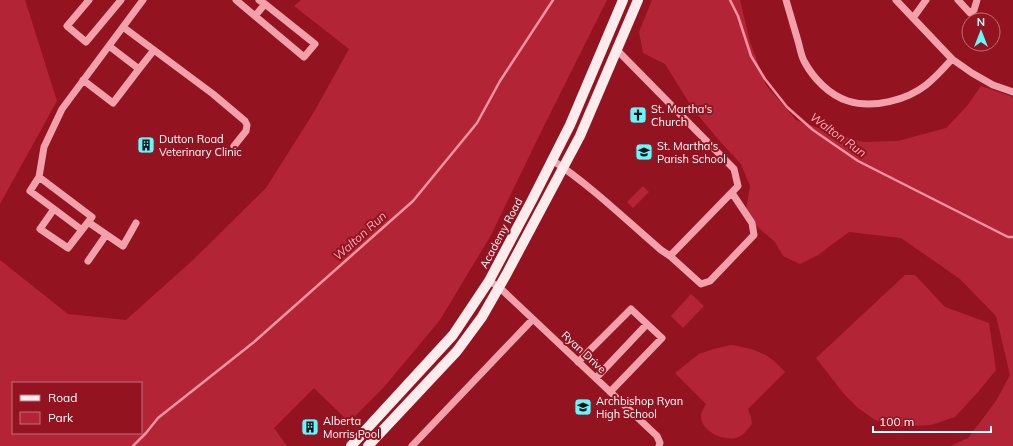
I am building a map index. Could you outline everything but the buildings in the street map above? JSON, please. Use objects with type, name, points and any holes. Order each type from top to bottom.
[{"type":"main road","name":"Academy Road","points":[[350,446],[453,335],[489,281],[570,125],[623,0]]},
{"type":"main road","points":[[368,446],[457,351],[482,317],[580,136],[638,0]]},
{"type":"main road","points":[[604,44],[617,50]]},
{"type":"street","points":[[89,0],[67,26],[86,42],[121,0]]},
{"type":"street","points":[[82,230],[30,191],[39,177],[44,147],[62,109],[143,0]]},
{"type":"street","points":[[236,0],[255,16],[304,57],[315,44],[262,2],[255,16]]},
{"type":"street","points":[[786,0],[803,60],[819,82],[833,93],[848,101],[868,104],[886,103],[906,97],[926,85],[952,59]]},
{"type":"street","points":[[896,0],[952,59],[993,85],[1013,92]]},
{"type":"street","points":[[912,18],[926,0]]},
{"type":"street","points":[[958,0],[970,13],[974,10],[977,0]]},
{"type":"street","points":[[123,27],[213,94],[245,121],[247,124],[246,131],[234,146]]},
{"type":"street","points":[[109,46],[139,69]]},
{"type":"street","points":[[83,80],[113,103],[154,50]]},
{"type":"street","points":[[617,50],[734,169],[738,186],[670,256]]},
{"type":"street","points":[[552,160],[563,167],[670,256],[701,284],[710,281],[754,235],[752,223],[732,193]]},
{"type":"street","points":[[39,177],[92,217],[68,248],[40,229],[54,209]]},
{"type":"street","points":[[88,222],[123,246],[136,223]]},
{"type":"street","points":[[88,261],[106,235]]},
{"type":"street","name":"Ryan Drive","points":[[489,281],[499,288],[596,378],[656,436],[660,445]]},
{"type":"street","points":[[578,362],[631,309],[662,338],[610,392]]},
{"type":"street","points":[[412,446],[533,319]]},
{"type":"street","points":[[596,378],[647,324]]},
{"type":"green space","points":[[0,0],[25,0],[57,101],[0,204]]},
{"type":"green space","points":[[301,0],[607,0],[491,235],[440,320],[384,387],[349,422],[314,388],[274,428],[287,446],[0,446],[0,260],[68,314],[126,320],[193,260],[266,188],[314,112],[349,49],[294,6]]},
{"type":"green space","points":[[652,0],[740,0],[750,42],[766,85],[796,120],[863,142],[898,141],[946,128],[967,106],[981,86],[1013,97],[1013,446],[951,446],[968,438],[996,401],[1010,375],[996,316],[960,279],[901,238],[849,232],[818,255],[800,264],[783,256],[775,242],[745,216],[750,186],[741,164],[693,109],[665,64],[643,53],[639,32]]},
{"type":"green space","points":[[643,186],[649,192],[633,208],[627,202]]},
{"type":"green space","points":[[905,275],[915,275],[945,307],[989,323],[996,370],[955,417],[931,425],[895,427],[875,420],[858,408],[844,394],[816,358]]},
{"type":"green space","points":[[691,294],[704,306],[683,328],[671,316]]},
{"type":"green space","points":[[731,345],[755,350],[767,356],[785,372],[748,409],[752,424],[749,428],[741,436],[731,439],[713,434],[704,426],[701,415],[706,404],[675,373],[699,354]]},
{"type":"waterway","name":"Walton Run","points":[[133,446],[158,418],[254,342],[413,201],[477,123],[500,81],[553,0]]},
{"type":"waterway","name":"Walton Run","points":[[730,0],[738,16],[751,56],[765,79],[787,107],[813,130],[858,161],[1008,237],[1013,237]]},
{"type":"place","name":"St. Martha's Church","points":[[638,115]]},
{"type":"place","name":"Dutton Road Veterinary Clinic","points":[[146,145]]},
{"type":"place","name":"St. Martha's Parish School","points":[[644,152]]},
{"type":"place","name":"Archbishop Ryan High School","points":[[583,407]]},
{"type":"place","name":"Alberta Morris Pool","points":[[310,427]]}]
